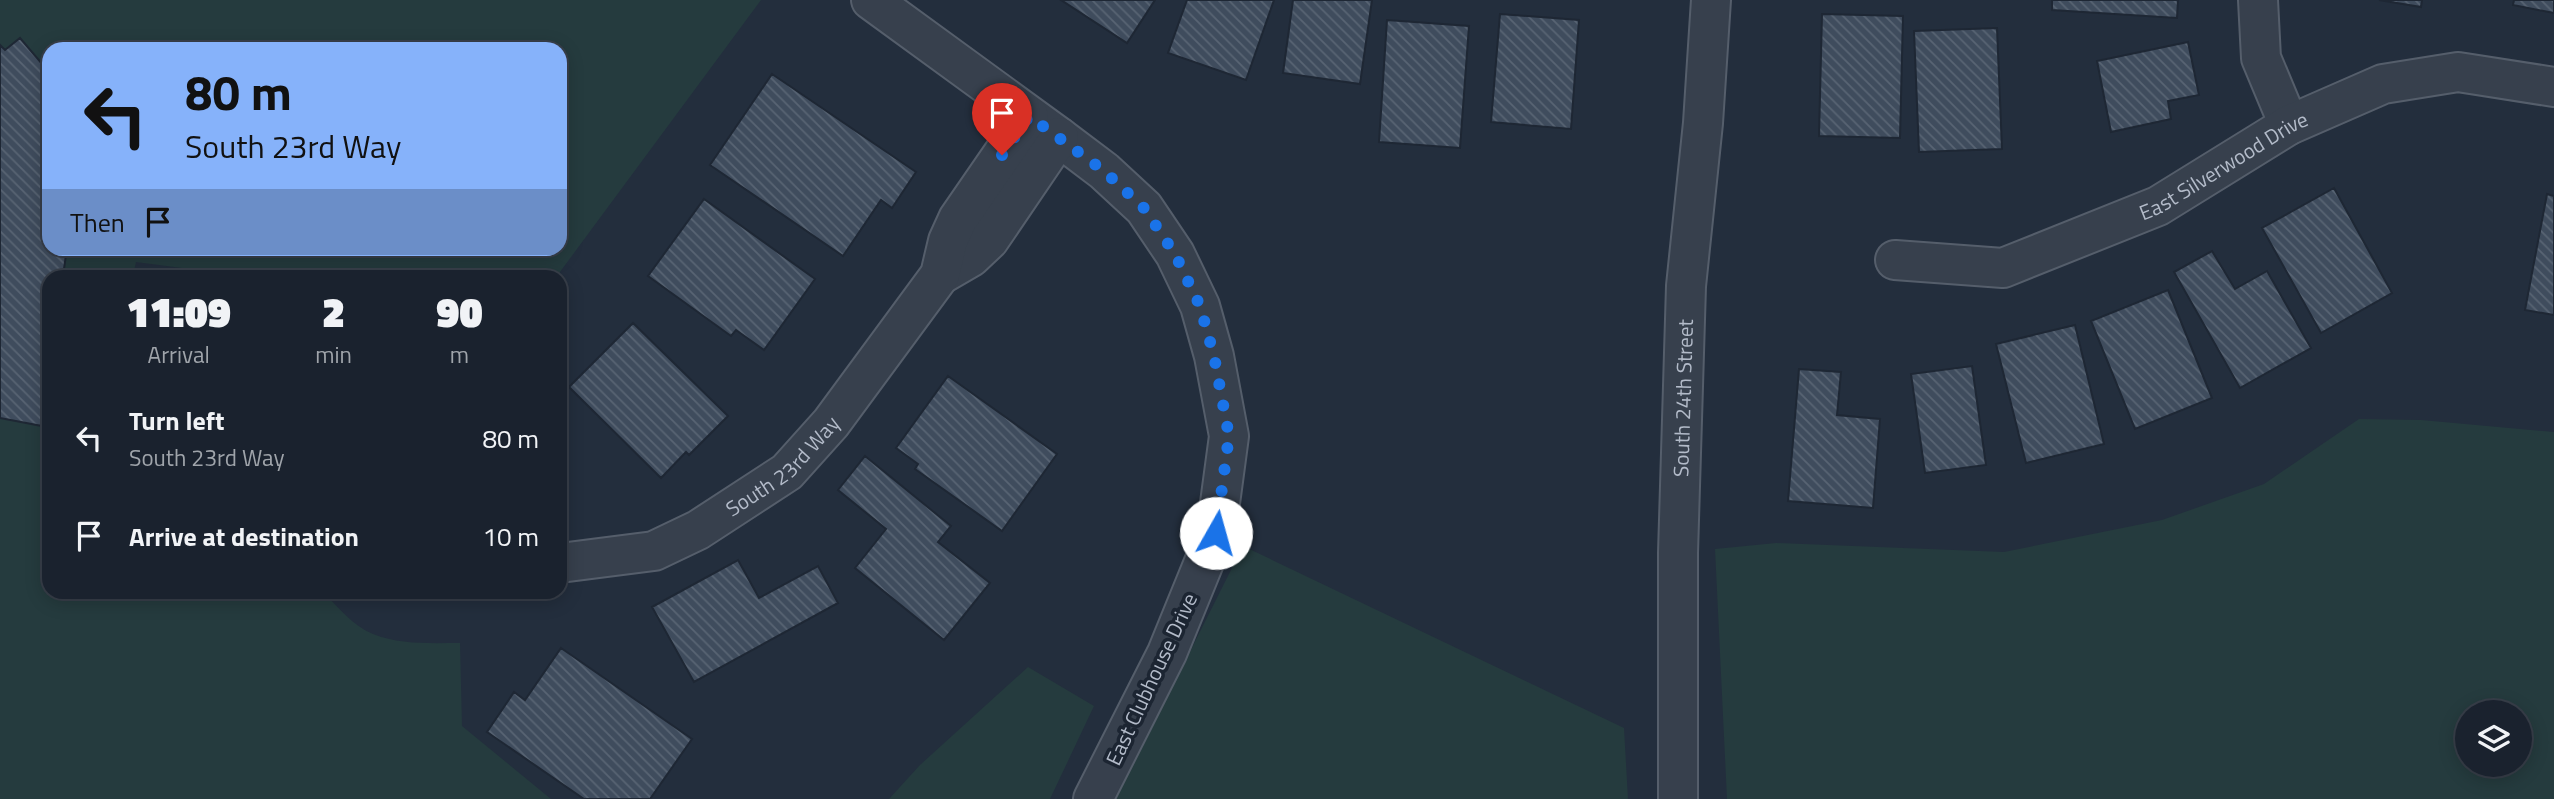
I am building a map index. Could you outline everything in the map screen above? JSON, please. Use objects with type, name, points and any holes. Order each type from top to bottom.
[{"type":"street","name":"East Clubhouse Drive","points":[[871,0],[1104,171],[1144,208],[1175,254],[1200,306],[1214,356],[1229,436],[1216,533],[1167,653],[1093,799]]},
{"type":"street","name":"South 24th Street","points":[[1678,799],[1678,553],[1686,286],[1703,123],[1711,0]]},
{"type":"street","points":[[2258,0],[2261,58],[2289,125]]},
{"type":"street","name":"East Silverwood Drive","points":[[1895,260],[2003,268],[2158,206],[2289,125],[2383,84],[2458,72],[2554,87]]},
{"type":"street","name":"South 23rd Way","points":[[567,562],[654,551],[698,530],[787,472],[831,423],[940,275],[948,241],[958,219],[1044,126]]},
{"type":"street","name":"South 23rd Way","points":[[940,275],[971,257],[989,240],[1044,126]]},
{"type":"street","points":[[958,219],[989,240]]},
{"type":"green space","points":[[0,0],[761,0],[561,270],[197,270],[136,262],[134,270],[42,270],[42,599],[330,599],[352,621],[383,638],[405,642],[460,643],[462,726],[551,799],[0,799]]},
{"type":"green space","points":[[2359,419],[2421,420],[2554,432],[2554,799],[1727,799],[1715,549],[1776,543],[2004,552],[2162,520],[2264,484]]},
{"type":"green space","points":[[1243,546],[1624,728],[1628,799],[1116,799]]},
{"type":"green space","points":[[1028,667],[1094,706],[1050,799],[889,799],[920,765]]},
{"type":"building","points":[[1061,0],[1155,0],[1127,43]]},
{"type":"building","points":[[1187,0],[1274,0],[1246,80],[1168,53]]},
{"type":"building","points":[[1293,0],[1372,0],[1360,84],[1283,73]]},
{"type":"building","points":[[2052,0],[2178,0],[2177,18],[2052,10]]},
{"type":"building","points":[[2379,0],[2422,0],[2421,7]]},
{"type":"building","points":[[2514,0],[2554,0],[2554,13],[2513,5]]},
{"type":"building","points":[[1500,14],[1579,20],[1571,129],[1491,122]]},
{"type":"building","points":[[1822,14],[1903,16],[1900,138],[1819,136]]},
{"type":"building","points":[[1387,20],[1469,26],[1460,148],[1379,142]]},
{"type":"building","points":[[1997,28],[2002,149],[1919,152],[1914,31]]},
{"type":"building","points":[[20,38],[42,64],[42,256],[66,256],[64,270],[42,270],[42,426],[0,418],[0,45],[5,50]]},
{"type":"building","points":[[2188,42],[2199,95],[2168,101],[2171,119],[2111,132],[2097,61]]},
{"type":"building","points":[[772,74],[916,172],[892,208],[881,200],[843,256],[710,165]]},
{"type":"building","points":[[2334,188],[2392,293],[2321,333],[2262,228]]},
{"type":"building","points":[[2547,194],[2554,196],[2554,315],[2525,310]]},
{"type":"building","points":[[704,199],[815,279],[764,350],[736,330],[731,336],[648,276]]},
{"type":"building","points":[[2212,251],[2235,289],[2267,271],[2311,348],[2240,388],[2174,272]]},
{"type":"building","points":[[2168,290],[2212,398],[2135,429],[2091,321]]},
{"type":"building","points":[[633,323],[728,416],[689,455],[686,452],[661,478],[569,387]]},
{"type":"building","points":[[2075,325],[2104,444],[2026,463],[1996,344]]},
{"type":"building","points":[[1972,366],[1986,465],[1925,473],[1911,374]]},
{"type":"building","points":[[1799,369],[1841,372],[1837,415],[1880,419],[1873,508],[1788,501]]},
{"type":"building","points":[[948,376],[1057,454],[1002,531],[915,469],[918,464],[896,448]]},
{"type":"building","points":[[865,456],[951,526],[938,542],[990,583],[944,640],[855,568],[886,529],[838,490]]},
{"type":"building","points":[[738,560],[759,598],[818,566],[838,603],[694,682],[652,607]]},
{"type":"building","points":[[561,648],[692,739],[650,799],[584,799],[487,732],[514,692],[525,700]]},
{"type":"route","points":[[1002,155],[1029,116],[1104,171],[1144,208],[1175,254],[1200,306],[1214,356],[1229,436],[1216,533]]}]
